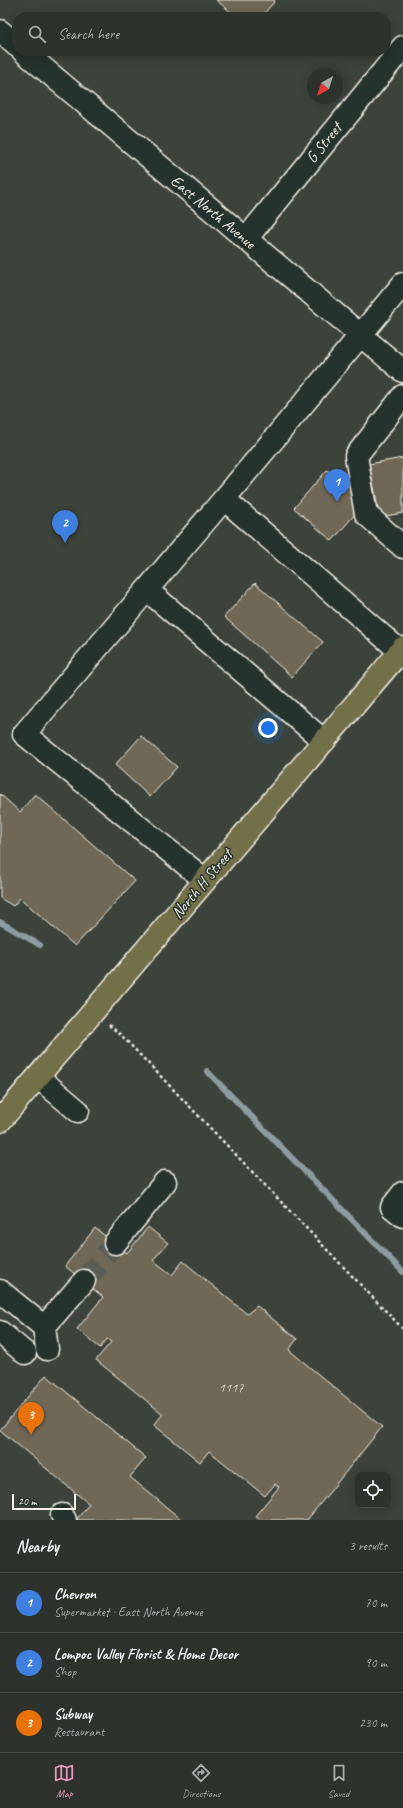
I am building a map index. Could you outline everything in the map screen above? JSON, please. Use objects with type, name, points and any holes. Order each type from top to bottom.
[{"type":"highway","name":"North H Street","points":[[0,1121],[402,649]]},
{"type":"street","points":[[0,31],[12,42]]},
{"type":"street","name":"G Street","points":[[246,239],[403,47]]},
{"type":"street","name":"East North Avenue","points":[[29,56],[403,371]]},
{"type":"street","points":[[205,880],[24,734],[224,499],[403,284]]},
{"type":"street","points":[[403,396],[356,456],[366,514],[403,547]]},
{"type":"street","points":[[224,499],[402,649]]},
{"type":"street","points":[[147,590],[324,741]]},
{"type":"street","points":[[38,1077],[78,1111]]},
{"type":"street","points":[[115,1243],[165,1182]]},
{"type":"street","points":[[403,1192],[392,1207],[403,1216]]},
{"type":"street","points":[[44,1327],[84,1281]]},
{"type":"street","points":[[0,1291],[44,1327],[47,1349]]},
{"type":"street","points":[[0,1332],[25,1353]]},
{"type":"path","points":[[122,1036],[403,1329]]},
{"type":"building","points":[[216,0],[275,1],[265,12],[231,12]]},
{"type":"building","points":[[403,458],[403,513],[380,517],[369,464]]},
{"type":"building","points":[[327,470],[350,487],[356,513],[332,541],[294,508]]},
{"type":"building","points":[[255,583],[323,642],[292,677],[224,617]]},
{"type":"building","points":[[141,736],[177,767],[150,797],[115,765]]},
{"type":"building","points":[[0,794],[20,812],[35,794],[135,881],[75,946],[20,898],[13,906],[0,898]]},
{"type":"building","points":[[148,1227],[168,1243],[153,1260],[172,1275],[183,1261],[247,1314],[257,1306],[297,1339],[289,1350],[382,1427],[307,1520],[260,1520],[255,1516],[279,1487],[275,1484],[265,1496],[209,1451],[200,1462],[154,1425],[163,1414],[96,1360],[111,1342],[107,1339],[100,1348],[77,1329],[103,1297],[65,1266],[95,1228],[127,1253]]},
{"type":"building","points":[[46,1375],[146,1458],[130,1477],[182,1520],[76,1520],[89,1504],[0,1430]]},
{"type":"waterway","points":[[0,922],[40,945]]},
{"type":"waterway","points":[[207,1071],[403,1272]]},
{"type":"tunnel","points":[[84,1281],[115,1243]]},
{"type":"place","name":"Chevron","points":[[337,502]]},
{"type":"place","name":"Lompoc Valley Florist & Home Decor","points":[[65,543]]},
{"type":"place","name":"Subway","points":[[31,1435]]}]
